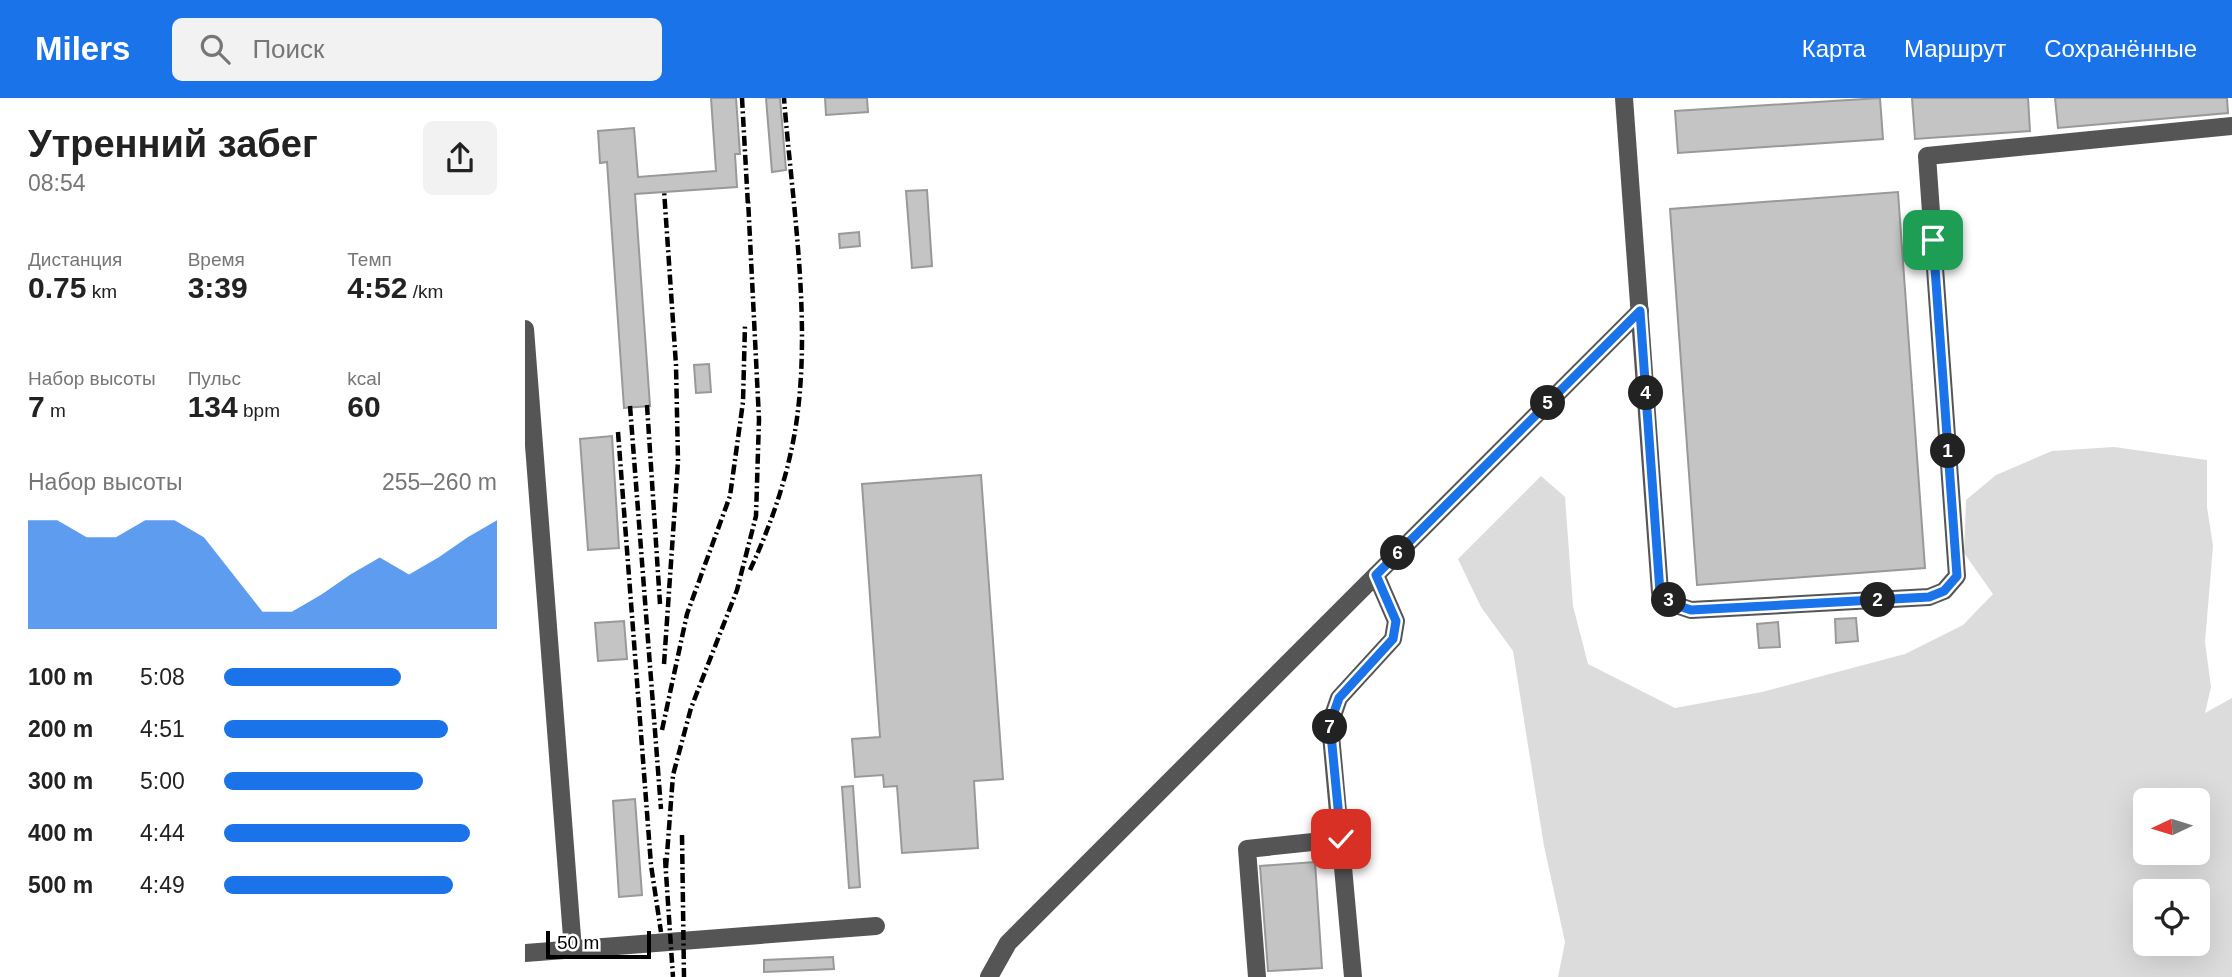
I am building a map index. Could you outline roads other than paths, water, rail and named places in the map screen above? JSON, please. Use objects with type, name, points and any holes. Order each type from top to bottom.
[{"type":"lane","points":[[1624,98],[1660,592],[1673,604],[1691,610],[1929,597],[1944,591],[1957,576],[1927,156],[2232,126]]},
{"type":"lane","points":[[989,977],[1008,943],[1640,311]]},
{"type":"lane","points":[[525,329],[573,950]]},
{"type":"lane","points":[[1353,977],[1330,724],[1339,698],[1393,639],[1396,621],[1376,575]]},
{"type":"lane","points":[[1257,977],[1247,849],[1341,839]]},
{"type":"lane","points":[[525,953],[876,926]]},
{"type":"railway","points":[[742,98],[748,206]]},
{"type":"railway","points":[[750,570],[766,534],[785,477],[794,438],[801,379],[799,258],[784,98]]},
{"type":"railway","points":[[664,190],[676,365],[678,461],[664,664]]},
{"type":"railway","points":[[666,868],[673,775],[691,708],[737,590],[756,516],[759,419],[748,199]]},
{"type":"railway","points":[[662,730],[687,614],[730,496],[743,402],[745,325]]},
{"type":"railway","points":[[647,405],[660,604]]},
{"type":"railway","points":[[630,406],[661,809]]},
{"type":"railway","points":[[618,432],[651,865],[661,932]]},
{"type":"railway","points":[[682,835],[684,977]]},
{"type":"railway","points":[[665,858],[673,977]]}]
